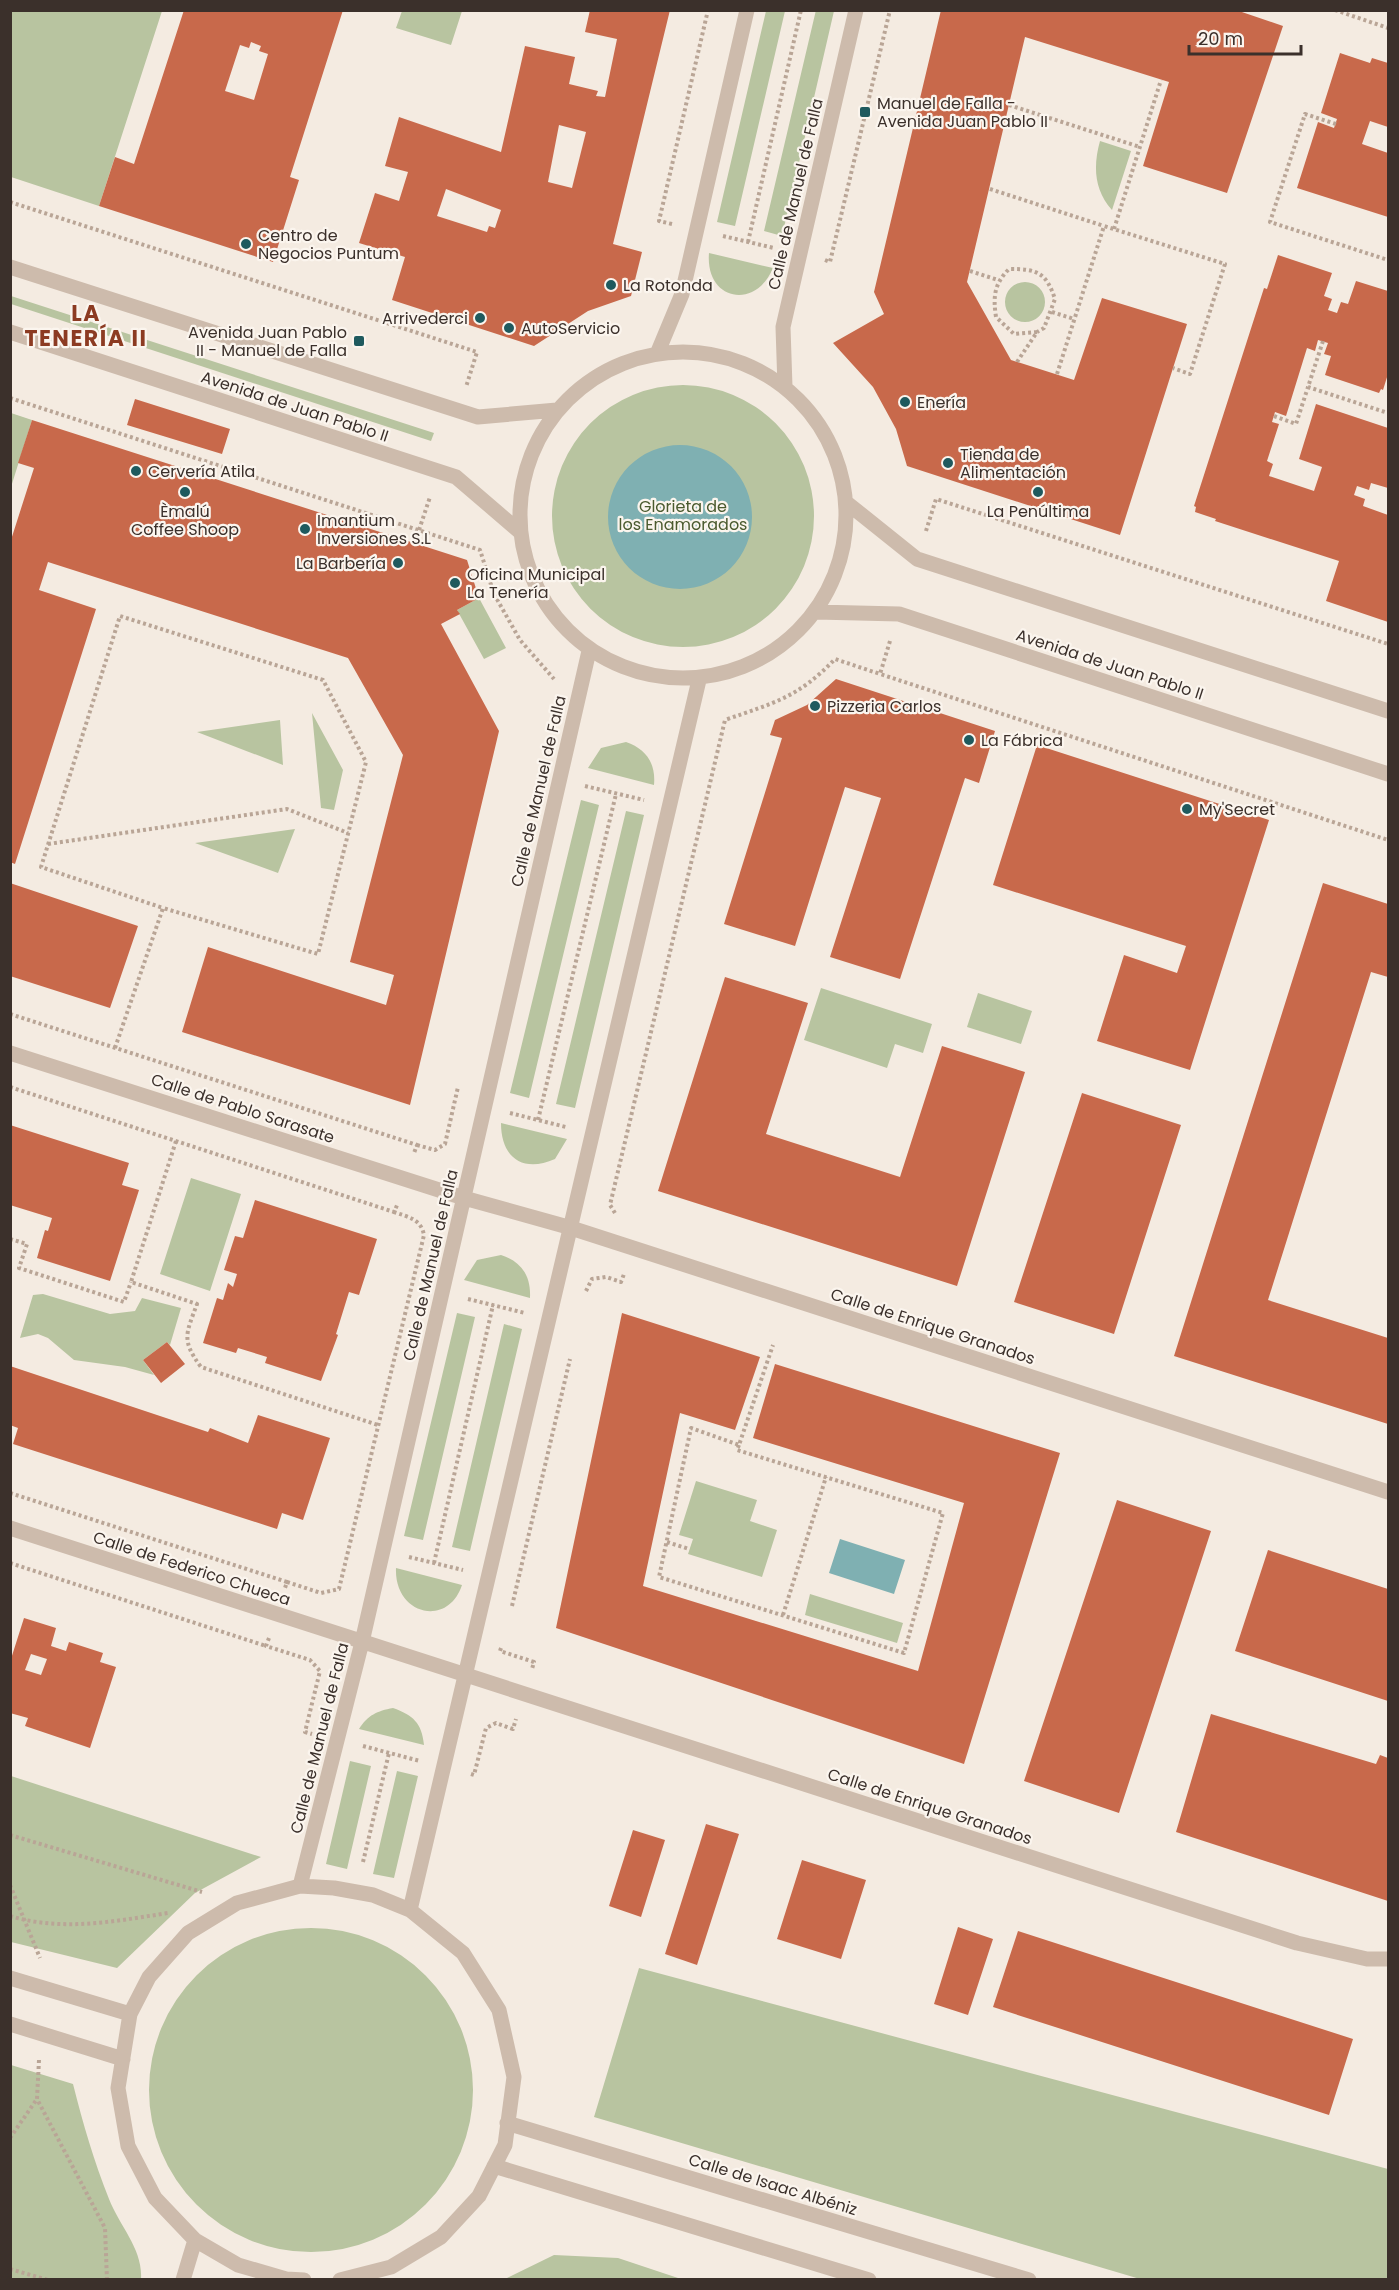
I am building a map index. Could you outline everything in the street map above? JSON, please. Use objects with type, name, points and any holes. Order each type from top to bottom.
[{"type":"street","points":[[657,354],[682,294],[747,10]]},
{"type":"street","name":"Calle de Manuel de Falla","points":[[785,387],[783,327],[856,10]]},
{"type":"street","points":[[10,267],[478,417],[556,410]]},
{"type":"street","name":"Avenida de Juan Pablo II","points":[[10,332],[456,477],[519,531]]},
{"type":"street","points":[[699,352],[745,364],[785,387],[816,420],[836,457],[847,502],[846,538],[833,580],[816,612],[789,640],[753,664],[699,680],[671,678],[627,669],[589,651],[553,616],[529,573],[519,531],[521,487],[536,442],[556,410],[585,383],[619,364],[657,354],[699,352]]},
{"type":"street","points":[[847,502],[916,559],[1389,711]]},
{"type":"street","name":"Avenida de Juan Pablo II","points":[[816,612],[899,614],[1389,774]]},
{"type":"street","name":"Calle de Manuel de Falla","points":[[300,1886],[362,1642],[589,651]]},
{"type":"street","points":[[410,1910],[568,1227],[699,680]]},
{"type":"street","name":"Calle de Pablo Sarasate","points":[[10,1053],[406,1180],[568,1227]]},
{"type":"street","name":"Calle de Enrique Granados","points":[[568,1227],[1389,1492]]},
{"type":"street","name":"Calle de Federico Chueca","points":[[10,1528],[463,1675]]},
{"type":"street","name":"Calle de Enrique Granados","points":[[463,1675],[1297,1943],[1367,1959],[1389,1959]]},
{"type":"street","points":[[304,2280],[286,2279],[238,2265],[195,2240],[154,2198],[128,2146],[118,2088],[130,2014],[149,1977],[188,1934],[237,1903],[300,1886],[334,1888],[373,1895],[410,1910],[463,1953],[499,2010],[514,2078],[505,2145],[479,2196],[441,2237],[392,2267],[340,2280]]},
{"type":"street","points":[[10,1978],[130,2014]]},
{"type":"street","points":[[10,2024],[123,2059]]},
{"type":"street","name":"Calle de Isaac Albéniz","points":[[507,2123],[1029,2280]]},
{"type":"street","points":[[494,2166],[869,2280]]},
{"type":"street","points":[[183,2280],[195,2240]]},
{"type":"path","points":[[708,10],[659,221],[830,262],[890,10]]},
{"type":"path","points":[[748,242],[801,10]]},
{"type":"path","points":[[1335,10],[1389,28]]},
{"type":"path","points":[[1114,229],[1161,80]]},
{"type":"path","points":[[1009,105],[1140,147]]},
{"type":"path","points":[[1335,124],[1305,114],[1270,222],[1389,260]]},
{"type":"path","points":[[990,189],[1225,264],[1190,374],[1173,368]]},
{"type":"path","points":[[10,202],[477,352],[458,411]]},
{"type":"path","points":[[1057,374],[1104,226]]},
{"type":"path","points":[[1009,269],[1032,269],[1050,282],[1055,299],[1052,312],[1044,328],[1037,332],[1014,334],[996,317],[993,300],[998,280],[1009,269]]},
{"type":"path","points":[[970,271],[998,280]]},
{"type":"path","points":[[1052,312],[1074,319]]},
{"type":"path","points":[[1017,362],[1037,332]]},
{"type":"path","points":[[1274,416],[1296,424],[1323,341]]},
{"type":"path","points":[[1308,387],[1389,413]]},
{"type":"path","points":[[10,398],[480,550],[494,594],[520,640],[555,677]]},
{"type":"path","points":[[419,530],[438,472]]},
{"type":"path","points":[[120,616],[323,680],[366,762],[318,954],[163,908],[41,867],[48,844],[120,616]]},
{"type":"path","points":[[623,1215],[614,1212],[610,1205],[725,720],[776,704],[806,687],[835,659],[880,674]]},
{"type":"path","points":[[538,1120],[616,794]]},
{"type":"path","points":[[48,844],[287,809],[348,833]]},
{"type":"path","points":[[116,1048],[163,908]]},
{"type":"path","points":[[10,1014],[435,1150],[445,1144],[461,1077]]},
{"type":"path","points":[[10,1087],[394,1212],[413,1219],[422,1227],[424,1235],[339,1589],[321,1593],[287,1582]]},
{"type":"path","points":[[455,1100],[626,1141]]},
{"type":"path","points":[[10,1239],[27,1244],[19,1268],[124,1302],[176,1141]]},
{"type":"path","points":[[394,1212],[417,1145]]},
{"type":"path","points":[[585,1297],[592,1279],[606,1277],[621,1282],[633,1248]]},
{"type":"path","points":[[131,1282],[197,1304],[188,1330],[187,1349],[201,1367],[378,1425]]},
{"type":"path","points":[[412,1285],[547,1318]]},
{"type":"path","points":[[434,1563],[493,1305]]},
{"type":"path","points":[[739,1445],[691,1428],[659,1577],[904,1653],[943,1513],[737,1450],[739,1445],[773,1345]]},
{"type":"path","points":[[509,1618],[573,1349]]},
{"type":"path","points":[[783,1615],[826,1477]]},
{"type":"path","points":[[350,1542],[518,1584]]},
{"type":"path","points":[[667,1542],[689,1549]]},
{"type":"path","points":[[10,1563],[266,1646]]},
{"type":"path","points":[[501,1651],[503,1640]]},
{"type":"path","points":[[363,1862],[389,1753]]},
{"type":"path","points":[[10,1835],[237,1903]]},
{"type":"path","points":[[10,1885],[53,1991]]},
{"type":"path","points":[[10,1916],[25,1921],[85,1926],[178,1912]]},
{"type":"path","points":[[40,2033],[37,2099],[105,2228],[106,2280]]},
{"type":"path","points":[[10,2138],[37,2099]]},
{"type":"path","points":[[10,2269],[48,2280]]},
{"type":"green space","points":[[816,10],[834,11],[782,236],[764,231]]},
{"type":"green space","points":[[11,11],[162,11],[99,206],[11,177]]},
{"type":"green space","points":[[402,11],[462,11],[451,45],[396,28]]},
{"type":"green space","points":[[766,11],[785,11],[735,226],[717,222]]},
{"type":"green space","points":[[1100,141],[1131,151],[1112,210],[1098,186],[1096,160]]},
{"type":"green space","points":[[709,253],[773,268],[765,282],[755,290],[744,295],[733,294],[723,290],[715,281],[710,269]]},
{"type":"green space","points":[[1025,282],[1033,283],[1039,288],[1044,294],[1044,310],[1039,316],[1033,321],[1025,322],[1017,321],[1011,316],[1006,310],[1005,302],[1006,294],[1011,288],[1017,283]]},
{"type":"green space","points":[[11,296],[434,433],[431,441],[11,304]]},
{"type":"green space","name":"Glorieta de los Enamorados","points":[[683,385],[709,387],[733,395],[756,407],[776,423],[792,443],[804,466],[812,490],[814,516],[812,542],[804,566],[792,589],[776,609],[756,625],[733,637],[709,645],[683,647],[657,645],[633,637],[610,625],[590,609],[574,589],[562,566],[554,542],[552,516],[554,490],[562,466],[574,443],[590,423],[610,407],[633,395],[657,387]]},
{"type":"green space","points":[[10,413],[32,420],[11,487]]},
{"type":"green space","points":[[479,598],[506,648],[484,659],[457,610]]},
{"type":"green space","points":[[312,713],[343,770],[334,810],[321,808]]},
{"type":"green space","points":[[280,720],[283,765],[197,732]]},
{"type":"green space","points":[[626,742],[639,749],[648,758],[653,770],[654,785],[588,768],[601,748]]},
{"type":"green space","points":[[581,800],[599,805],[529,1098],[510,1093]]},
{"type":"green space","points":[[626,811],[644,815],[575,1108],[556,1104]]},
{"type":"green space","points":[[295,829],[278,873],[195,843]]},
{"type":"green space","points":[[821,988],[932,1024],[923,1053],[895,1044],[887,1068],[804,1040]]},
{"type":"green space","points":[[978,993],[1032,1011],[1021,1044],[967,1027]]},
{"type":"green space","points":[[501,1123],[567,1139],[555,1159],[543,1163],[524,1163],[516,1159],[505,1145]]},
{"type":"green space","points":[[191,1178],[241,1194],[210,1291],[160,1274]]},
{"type":"green space","points":[[501,1255],[515,1262],[524,1271],[529,1283],[530,1298],[464,1280],[477,1260]]},
{"type":"green space","points":[[43,1294],[110,1314],[135,1311],[142,1298],[181,1308],[170,1345],[167,1342],[143,1360],[154,1375],[125,1367],[74,1360],[48,1338],[38,1334],[20,1338],[33,1295]]},
{"type":"green space","points":[[457,1313],[475,1317],[423,1540],[404,1536]]},
{"type":"green space","points":[[504,1324],[522,1329],[470,1551],[452,1547]]},
{"type":"green space","points":[[696,1481],[757,1500],[750,1521],[777,1530],[762,1577],[688,1554],[693,1539],[679,1535]]},
{"type":"green space","points":[[396,1568],[462,1585],[455,1599],[446,1607],[434,1611],[423,1610],[412,1605],[404,1597],[398,1584]]},
{"type":"green space","points":[[810,1594],[903,1623],[897,1643],[805,1615]]},
{"type":"green space","points":[[393,1708],[411,1717],[419,1725],[424,1745],[359,1729],[373,1714]]},
{"type":"green space","points":[[350,1761],[371,1766],[347,1869],[326,1864]]},
{"type":"green space","points":[[397,1771],[418,1776],[394,1878],[373,1874]]},
{"type":"green space","points":[[11,1776],[261,1857],[195,1893],[117,1968],[11,1942]]},
{"type":"green space","points":[[295,1928],[327,1928],[358,1935],[388,1947],[414,1964],[437,1987],[461,2028],[470,2058],[473,2090],[470,2122],[454,2167],[437,2193],[414,2216],[388,2233],[358,2245],[327,2252],[295,2252],[264,2245],[234,2233],[208,2216],[185,2193],[168,2167],[156,2137],[149,2106],[149,2074],[156,2043],[168,2013],[185,1987],[208,1964],[234,1947],[264,1935]]},
{"type":"green space","points":[[639,1968],[1388,2169],[1388,2279],[1140,2279],[594,2117]]},
{"type":"green space","points":[[11,2065],[73,2084],[104,2185],[135,2248],[141,2268],[141,2279],[11,2279]]},
{"type":"green space","points":[[554,2255],[618,2258],[681,2279],[505,2279]]},
{"type":"water","points":[[680,445],[707,451],[731,466],[746,490],[752,517],[746,544],[731,568],[707,583],[680,589],[653,583],[629,568],[614,544],[608,517],[614,490],[629,466],[653,451]]},
{"type":"water","points":[[840,1539],[905,1560],[894,1594],[829,1573]]},
{"type":"building","points":[[184,10],[343,10],[290,177],[299,180],[273,262],[99,206],[115,157],[134,164]],"holes":[[[251,42],[261,46],[259,51],[268,54],[254,100],[225,91],[240,45],[249,48]]]},
{"type":"building","points":[[590,10],[670,10],[613,244],[642,252],[631,296],[588,311],[534,346],[392,300],[405,257],[359,243],[375,193],[399,201],[408,172],[385,166],[399,117],[501,152],[525,46],[575,57],[569,84],[598,91],[596,96],[605,97],[617,39],[585,32]],"holes":[[[559,125],[586,132],[572,188],[548,182]],[[446,189],[501,210],[495,228],[489,226],[487,232],[437,216]]]},
{"type":"building","points":[[941,10],[1236,10],[1283,26],[1227,193],[1143,166],[1169,82],[1025,37],[967,282],[1011,360],[1074,380],[1102,298],[1187,324],[1120,535],[907,466],[896,429],[873,387],[833,343],[884,314],[874,292]]},
{"type":"building","points":[[1340,53],[1370,63],[1372,58],[1388,63],[1388,127],[1370,121],[1362,144],[1388,153],[1388,217],[1297,188],[1318,122],[1334,128],[1337,119],[1321,113]]},
{"type":"building","points":[[1278,255],[1332,273],[1324,296],[1332,299],[1328,310],[1337,313],[1341,302],[1348,304],[1356,281],[1388,291],[1388,374],[1383,390],[1381,389],[1379,393],[1325,375],[1331,356],[1324,354],[1328,343],[1318,340],[1315,351],[1307,348],[1286,416],[1275,412],[1272,422],[1279,424],[1267,461],[1273,464],[1269,476],[1314,491],[1322,467],[1299,459],[1316,404],[1388,428],[1388,488],[1371,483],[1369,490],[1357,486],[1354,495],[1365,499],[1363,506],[1388,515],[1388,622],[1326,601],[1339,561],[1215,521],[1216,519],[1195,512],[1196,507],[1194,506],[1264,288],[1267,289]]},
{"type":"building","points":[[135,399],[230,429],[222,454],[127,425]]},
{"type":"building","points":[[32,420],[467,560],[479,598],[457,610],[460,614],[441,624],[499,731],[410,1105],[182,1032],[208,947],[386,1005],[394,975],[350,962],[403,755],[348,658],[48,562],[39,590],[96,609],[15,864],[10,862],[10,543],[34,468],[18,463]]},
{"type":"building","points":[[836,679],[995,731],[979,783],[965,778],[900,979],[830,957],[881,798],[845,787],[795,946],[724,924],[782,738],[770,735],[775,720],[807,705]]},
{"type":"building","points":[[1037,745],[1269,820],[1190,1070],[1097,1041],[1124,955],[1177,973],[1186,946],[993,885]]},
{"type":"building","points":[[10,883],[138,926],[110,1008],[10,976]]},
{"type":"building","points":[[1323,883],[1388,904],[1388,977],[1371,972],[1268,1300],[1388,1338],[1388,1424],[1174,1356]]},
{"type":"building","points":[[725,977],[808,1003],[766,1134],[900,1177],[942,1046],[1025,1072],[957,1286],[658,1191]]},
{"type":"building","points":[[1082,1093],[1181,1125],[1114,1334],[1014,1302]]},
{"type":"building","points":[[10,1125],[129,1163],[122,1185],[139,1190],[110,1281],[37,1258],[45,1230],[48,1231],[52,1218],[10,1205]]},
{"type":"building","points":[[255,1200],[377,1239],[359,1295],[349,1292],[336,1334],[338,1335],[321,1381],[265,1363],[267,1357],[238,1348],[236,1353],[203,1343],[217,1298],[223,1300],[228,1283],[233,1287],[237,1274],[224,1270],[235,1236],[243,1238]]},
{"type":"building","points":[[622,1313],[760,1357],[735,1430],[680,1413],[643,1586],[918,1671],[964,1503],[753,1438],[775,1364],[1060,1453],[964,1764],[556,1628]]},
{"type":"building","points":[[167,1342],[185,1364],[161,1383],[143,1360]]},
{"type":"building","points":[[10,1366],[208,1432],[210,1428],[248,1443],[258,1415],[330,1438],[303,1520],[282,1513],[277,1529],[13,1444],[18,1428],[10,1425]]},
{"type":"building","points":[[1117,1500],[1211,1531],[1119,1813],[1024,1781]]},
{"type":"building","points":[[1268,1550],[1388,1589],[1388,1701],[1235,1651]]},
{"type":"building","points":[[24,1618],[56,1628],[51,1646],[66,1651],[69,1642],[103,1653],[100,1662],[116,1667],[90,1748],[25,1726],[28,1718],[10,1713],[10,1662]],"holes":[[[31,1654],[47,1659],[41,1675],[25,1670]]]},
{"type":"building","points":[[1211,1714],[1376,1764],[1380,1755],[1388,1758],[1388,1901],[1176,1832]]},
{"type":"building","points":[[706,1824],[739,1834],[697,1965],[665,1954]]},
{"type":"building","points":[[633,1830],[665,1840],[641,1917],[609,1906]]},
{"type":"building","points":[[802,1860],[866,1880],[841,1959],[777,1939]]},
{"type":"building","points":[[958,1927],[993,1939],[968,2015],[934,2004]]},
{"type":"building","points":[[1018,1931],[1353,2039],[1329,2115],[993,2007]]},
{"type":"place","name":"Manuel de Falla - Avenida Juan Pablo II","points":[[865,112]]},
{"type":"place","name":"Centro de Negocios Puntum","points":[[246,244]]},
{"type":"place","name":"La Rotonda","points":[[611,285]]},
{"type":"place","name":"Arrivederci","points":[[480,318]]},
{"type":"place","name":"AutoServicio","points":[[509,328]]},
{"type":"place","name":"Avenida Juan Pablo II - Manuel de Falla","points":[[359,341]]},
{"type":"place","name":"Enería","points":[[905,402]]},
{"type":"place","name":"Tienda de Alimentación","points":[[948,463]]},
{"type":"place","name":"Cervería Atila","points":[[136,471]]},
{"type":"place","name":"Èmalú Coffee Shoop","points":[[185,492]]},
{"type":"place","name":"La Penúltima","points":[[1038,492]]},
{"type":"place","name":"Imantium Inversiones S.L","points":[[305,529]]},
{"type":"place","name":"La Barbería","points":[[398,563]]},
{"type":"place","name":"Oficina Municipal La Tenería","points":[[455,583]]},
{"type":"place","name":"Pizzeria Carlos","points":[[815,706]]},
{"type":"place","name":"La Fábrica","points":[[969,740]]},
{"type":"place","name":"My'Secret","points":[[1187,809]]},
{"type":"district","name":"LA TENERÍA II","points":[[86,326]]}]
